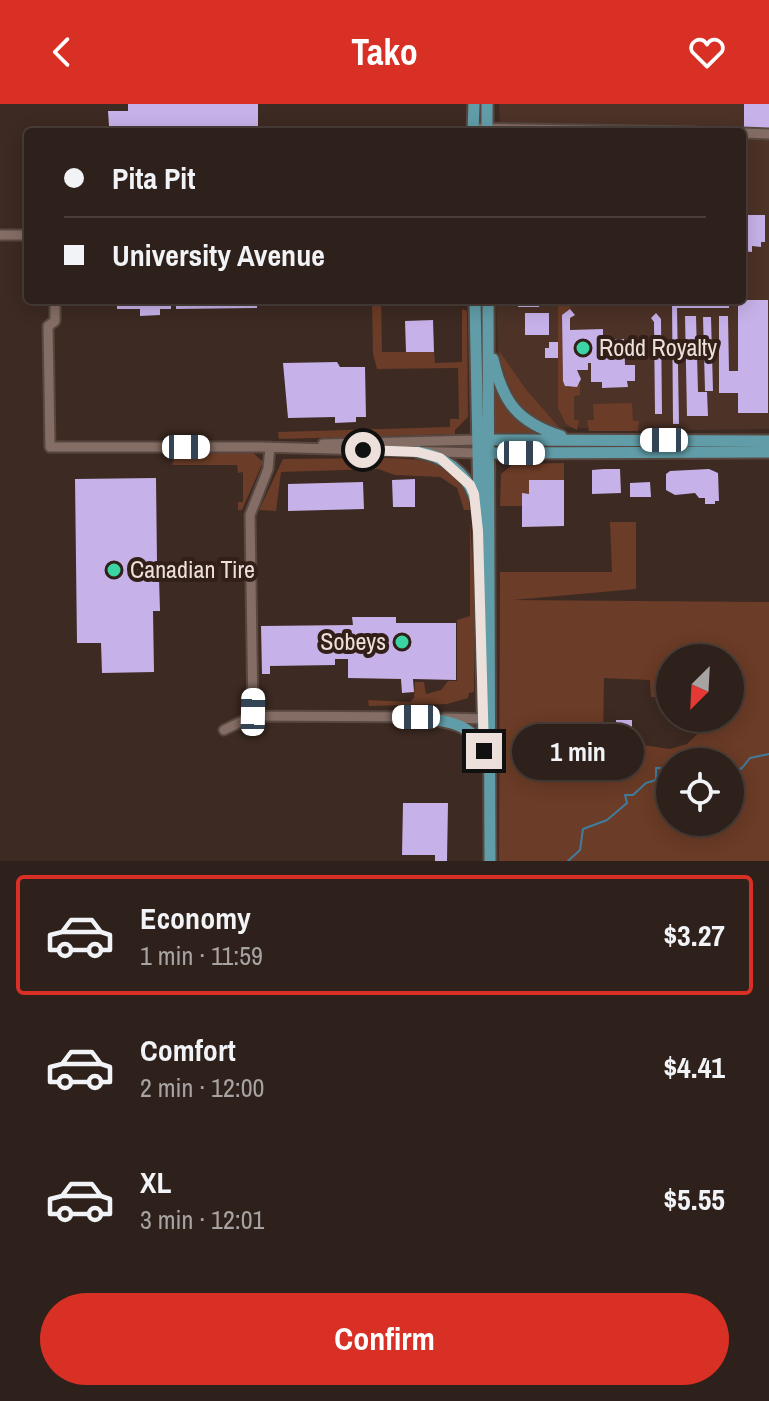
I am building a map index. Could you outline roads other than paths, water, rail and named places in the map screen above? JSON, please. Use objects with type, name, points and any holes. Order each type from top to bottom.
[{"type":"main road","points":[[473,128],[474,104]]},
{"type":"main road","points":[[487,104],[487,128]]},
{"type":"main road","points":[[475,304],[482,440],[487,719],[484,751],[491,812]]},
{"type":"main road","points":[[482,440],[488,304]]},
{"type":"main road","points":[[488,336],[497,376],[509,403],[532,425],[573,440]]},
{"type":"main road","points":[[482,440],[769,441]]},
{"type":"main road","points":[[418,452],[440,458],[470,485],[476,504],[491,812],[490,861]]},
{"type":"main road","points":[[482,453],[769,452]]},
{"type":"main road","points":[[478,531],[482,453]]},
{"type":"main road","points":[[416,717],[456,723],[480,741],[484,751]]},
{"type":"street","points":[[746,133],[769,134]]},
{"type":"street","points":[[0,235],[24,235]]},
{"type":"street","points":[[55,304],[55,321],[48,326],[50,447],[270,447],[482,453]]},
{"type":"street","points":[[270,447],[370,441],[482,440]]},
{"type":"street","points":[[253,716],[250,515],[268,469],[270,447]]},
{"type":"street","points":[[224,730],[253,716],[487,719]]},
{"type":"waterway","points":[[744,766],[750,758],[769,754]]},
{"type":"waterway","points":[[568,861],[580,850],[583,829],[607,820],[627,803],[625,795],[633,795],[646,783],[656,780]]},
{"type":"place","name":"Rodd Royalty","points":[[583,348]]},
{"type":"place","name":"Canadian Tire","points":[[114,570]]},
{"type":"place","name":"Sobeys","points":[[402,642]]}]
